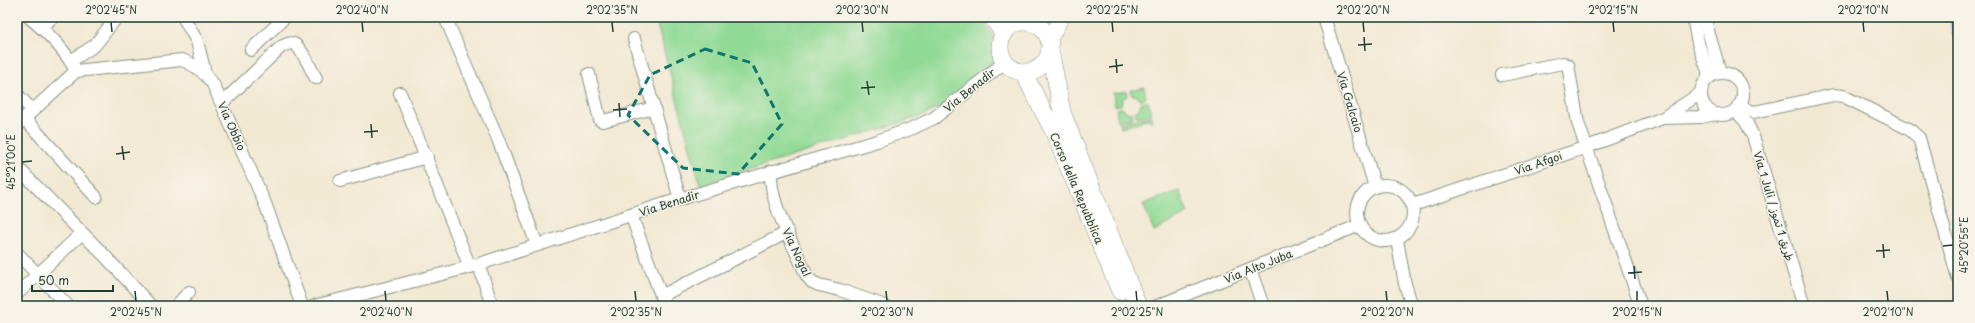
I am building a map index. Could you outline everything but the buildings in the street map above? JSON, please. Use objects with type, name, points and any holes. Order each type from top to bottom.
[{"type":"highway","points":[[992,17],[1004,34]]},
{"type":"highway","points":[[1050,45],[1048,57],[1038,69],[1023,72],[1016,70],[1005,62],[1000,48],[1004,34],[1009,28],[1027,20],[1042,29],[1050,45],[1062,112],[1138,306]]},
{"type":"highway","name":"Corso della Repubblica","points":[[1023,72],[1054,132],[1126,306]]},
{"type":"main road","points":[[1050,45],[1062,17]]},
{"type":"street","points":[[30,17],[41,27],[74,66]]},
{"type":"street","points":[[41,27],[53,17]]},
{"type":"street","points":[[24,118],[95,45],[115,17]]},
{"type":"street","points":[[183,17],[197,41],[205,73]]},
{"type":"street","points":[[251,50],[285,17]]},
{"type":"street","points":[[445,17],[498,139],[537,245]]},
{"type":"street","name":"Via Galcaio","points":[[1324,17],[1375,187]]},
{"type":"street","points":[[1693,17],[1698,44],[1708,71],[1708,78]]},
{"type":"street","points":[[1704,17],[1720,72]]},
{"type":"street","points":[[634,39],[680,199]]},
{"type":"street","points":[[222,103],[281,47],[288,44],[295,44],[316,78]]},
{"type":"street","name":"Via Obbio","points":[[74,66],[182,60],[191,63],[205,73],[213,84],[222,103],[266,206],[302,306]]},
{"type":"street","name":"Via Benadir","points":[[314,306],[475,266],[680,199],[877,141],[913,128],[934,118],[1005,62]]},
{"type":"street","points":[[1502,75],[1563,63],[1568,65],[1578,123],[1641,306]]},
{"type":"street","points":[[1663,118],[1701,117],[1716,114],[1728,114],[1737,108],[1742,100],[1742,89],[1740,82],[1734,76],[1720,72],[1708,78],[1703,84],[1701,93],[1705,106],[1716,114]]},
{"type":"street","points":[[589,74],[600,120],[603,121],[654,108]]},
{"type":"street","points":[[400,93],[492,306]]},
{"type":"street","points":[[1663,118],[1701,93]]},
{"type":"street","points":[[17,94],[24,118],[96,196]]},
{"type":"street","points":[[1737,108],[1754,112],[1834,95],[1843,96],[1910,128],[1919,138],[1958,278]]},
{"type":"street","name":"Via 1 Juli / طريق 1 تموز","points":[[1737,108],[1753,136],[1804,306]]},
{"type":"street","name":"Via Afgoi","points":[[1413,205],[1587,147],[1663,118]]},
{"type":"street","points":[[340,182],[427,157]]},
{"type":"street","points":[[17,167],[151,306]]},
{"type":"street","name":"Via Nogal","points":[[771,171],[770,184],[788,232],[807,276],[812,282],[885,306]]},
{"type":"street","points":[[1384,185],[1401,189],[1413,205],[1412,222],[1408,231],[1397,240],[1376,240],[1369,236],[1360,225],[1357,214],[1358,205],[1368,190],[1384,185]]},
{"type":"street","points":[[631,215],[664,301],[788,232]]},
{"type":"street","name":"Via Alto Juba","points":[[1157,306],[1360,225]]},
{"type":"street","points":[[17,294],[82,234]]},
{"type":"street","points":[[1397,240],[1405,284],[1412,306]]},
{"type":"street","points":[[17,253],[37,276],[68,306]]},
{"type":"street","points":[[1250,269],[1263,306]]},
{"type":"street","points":[[176,306],[189,292]]},
{"type":"highlighted area","points":[[705,49],[752,63],[782,124],[738,174],[683,168],[628,115],[650,75]]},
{"type":"shaded area","points":[[1339,17],[1386,17],[1341,22]]},
{"type":"green space","points":[[655,17],[981,17],[995,39],[997,58],[943,106],[922,116],[700,185]]},
{"type":"green space","points":[[1144,87],[1146,98],[1140,100],[1137,96],[1131,94],[1130,90]]},
{"type":"green space","points":[[1126,91],[1127,96],[1122,99],[1121,105],[1115,106],[1113,93]]},
{"type":"green space","points":[[1148,101],[1151,114],[1137,117],[1135,112],[1140,108],[1141,103]]},
{"type":"green space","points":[[1123,108],[1126,112],[1132,113],[1133,118],[1118,121],[1116,109]]},
{"type":"green space","points":[[1152,116],[1151,122],[1150,119],[1142,120],[1142,122],[1121,128],[1120,123]]},
{"type":"green space","points":[[1179,191],[1188,213],[1154,231],[1143,204]]},
{"type":"water","points":[[1949,17],[1958,17],[1958,52]]}]
